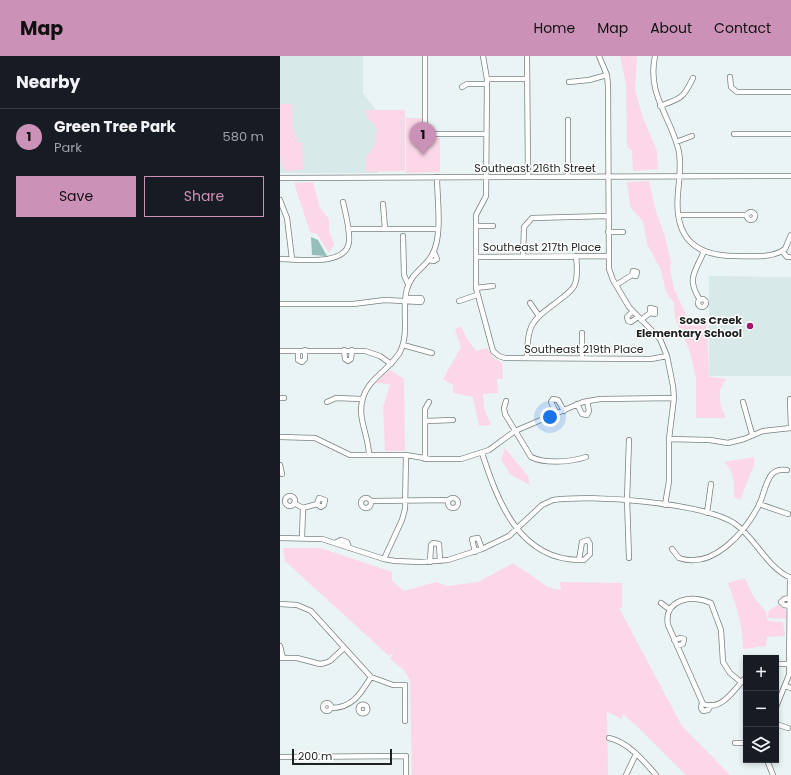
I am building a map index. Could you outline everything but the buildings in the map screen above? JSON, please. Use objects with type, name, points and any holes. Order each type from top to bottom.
[{"type":"street","points":[[425,56],[426,131],[433,134],[486,134]]},
{"type":"street","points":[[459,301],[477,295],[477,212],[486,196],[487,81],[483,56]]},
{"type":"street","points":[[527,56],[528,177]]},
{"type":"street","points":[[599,56],[607,75],[609,269],[616,285],[633,311],[660,339],[667,356],[673,386],[674,398],[669,439],[669,481],[665,505]]},
{"type":"street","points":[[655,56],[653,84],[660,106],[679,150],[679,215],[682,231],[690,243],[704,251],[716,254],[730,256],[770,256],[784,248],[791,234]]},
{"type":"street","points":[[569,82],[589,80],[607,75]]},
{"type":"street","points":[[730,76],[731,87],[738,92],[791,92]]},
{"type":"street","points":[[660,106],[681,98],[686,94],[693,78]]},
{"type":"street","points":[[462,87],[468,84],[487,81],[526,79]]},
{"type":"street","points":[[568,120],[568,177]]},
{"type":"street","points":[[734,134],[791,134]]},
{"type":"street","points":[[676,142],[692,136]]},
{"type":"street","name":"Southeast 216th Street","points":[[280,178],[791,176]]},
{"type":"street","points":[[369,455],[368,439],[361,412],[362,400],[369,385],[391,364],[403,345],[405,332],[405,300],[408,284],[434,252],[438,229],[437,177]]},
{"type":"street","points":[[280,200],[287,218],[292,259]]},
{"type":"street","points":[[280,259],[333,259],[344,253],[348,244],[349,229],[343,202]]},
{"type":"street","points":[[383,204],[385,229]]},
{"type":"street","points":[[679,215],[747,215]]},
{"type":"street","points":[[523,256],[523,231],[529,220],[541,216],[608,216]]},
{"type":"street","points":[[476,226],[493,226]]},
{"type":"street","points":[[349,229],[438,229]]},
{"type":"street","points":[[608,232],[623,232]]},
{"type":"street","points":[[403,236],[404,275],[408,284]]},
{"type":"street","points":[[784,248],[791,251]]},
{"type":"street","points":[[784,248],[787,257],[791,257]]},
{"type":"street","points":[[700,300],[693,288],[692,282],[704,251]]},
{"type":"street","points":[[527,358],[528,334],[532,324],[539,316],[574,288],[576,280],[576,256]]},
{"type":"street","name":"Southeast 217th Place","points":[[476,257],[608,256]]},
{"type":"street","points":[[616,285],[632,275]]},
{"type":"street","points":[[476,288],[493,286]]},
{"type":"street","name":"Southeast 219th Place","points":[[477,295],[491,346],[495,354],[501,357],[652,359],[667,356]]},
{"type":"street","points":[[280,304],[353,304],[385,300],[405,300]]},
{"type":"street","points":[[530,303],[539,316]]},
{"type":"street","points":[[633,311],[627,317],[628,321],[632,322],[650,313]]},
{"type":"street","points":[[582,333],[582,358]]},
{"type":"street","points":[[403,345],[432,353]]},
{"type":"street","points":[[298,351],[298,360],[302,362],[305,360],[306,350]]},
{"type":"street","points":[[344,350],[345,359],[348,361],[351,359],[352,350]]},
{"type":"street","points":[[280,351],[352,350],[370,352],[380,356],[391,364]]},
{"type":"street","points":[[327,402],[336,398],[362,400]]},
{"type":"street","points":[[280,437],[309,437],[321,441],[344,453],[406,455],[425,459],[461,459],[482,453],[497,446],[515,431],[587,401],[600,399],[674,398]]},
{"type":"street","points":[[556,414],[551,402],[553,399],[558,400],[564,411]]},
{"type":"street","points":[[669,439],[710,440],[728,443],[774,428],[791,428],[790,399]]},
{"type":"street","points":[[506,401],[504,411],[529,454],[535,458],[570,460],[586,457]]},
{"type":"street","points":[[577,404],[582,414],[587,415],[589,411],[587,401]]},
{"type":"street","points":[[425,459],[426,409],[429,402]]},
{"type":"street","points":[[743,402],[752,434]]},
{"type":"street","points":[[426,421],[453,420]]},
{"type":"street","points":[[629,440],[627,499],[629,558]]},
{"type":"street","points":[[482,453],[500,503],[518,530],[533,544],[557,558],[579,560]]},
{"type":"street","points":[[384,559],[402,520],[406,500],[406,455]]},
{"type":"street","points":[[280,465],[282,474]]},
{"type":"street","points":[[672,549],[679,558],[685,560],[699,560],[724,548],[742,530],[759,504],[772,474],[777,470],[786,470]]},
{"type":"street","points":[[707,513],[711,484]]},
{"type":"street","points":[[280,538],[322,539],[384,559],[430,562],[475,552],[509,536],[518,530],[542,505],[553,500],[627,499],[707,513],[725,519],[742,530],[773,566],[791,578],[790,664],[785,686],[779,700]]},
{"type":"street","points":[[371,501],[449,500]]},
{"type":"street","points":[[294,503],[302,508],[317,504]]},
{"type":"street","points":[[759,504],[788,514]]},
{"type":"street","points":[[302,508],[302,538]]},
{"type":"street","points":[[475,552],[472,539],[478,538],[482,549]]},
{"type":"street","points":[[430,562],[431,545],[433,544],[438,544],[440,561]]},
{"type":"street","points":[[790,598],[784,599],[782,602],[784,605],[790,606]]},
{"type":"street","points":[[698,599],[711,603],[721,630],[723,662],[730,673],[741,682],[729,697],[711,705],[704,704],[674,640],[667,620],[669,609],[681,600],[698,599]]},
{"type":"street","points":[[662,603],[669,609]]},
{"type":"street","points":[[280,604],[297,605],[311,611],[371,677],[393,685],[405,685],[405,721]]},
{"type":"street","points":[[674,640],[681,638],[684,639],[683,644],[677,646]]},
{"type":"street","points":[[280,646],[282,658],[297,658],[320,664],[330,661],[344,648]]},
{"type":"street","points":[[779,664],[790,664]]},
{"type":"street","points":[[331,708],[340,707],[356,700],[371,677]]},
{"type":"street","points":[[785,686],[791,688]]},
{"type":"street","points":[[356,700],[360,705]]},
{"type":"street","points":[[779,725],[788,728]]},
{"type":"street","points":[[609,738],[623,744],[636,754],[656,775]]},
{"type":"street","points":[[735,743],[743,743]]},
{"type":"street","points":[[626,775],[636,754]]},
{"type":"street","points":[[280,757],[406,756],[406,775]]},
{"type":"street","points":[[768,763],[773,775]]},
{"type":"shaded area","points":[[280,56],[363,56],[363,93],[378,113],[378,173],[280,173]]},
{"type":"shaded area","points":[[620,56],[637,56],[635,90],[643,118],[657,151],[658,169],[633,171],[632,151],[627,147],[626,84]]},
{"type":"shaded area","points":[[280,104],[292,104],[293,129],[298,142],[302,143],[304,170],[284,171],[280,157]]},
{"type":"shaded area","points":[[365,110],[405,110],[405,171],[366,172],[366,158],[375,145],[377,129],[368,119]]},
{"type":"shaded area","points":[[406,118],[422,118],[423,131],[425,134],[430,137],[440,138],[440,172],[406,173]]},
{"type":"shaded area","points":[[649,181],[655,208],[671,261],[670,269],[674,289],[691,325],[707,324],[709,377],[727,379],[720,392],[720,402],[726,418],[696,418],[696,378],[689,349],[675,318],[674,303],[666,292],[661,270],[647,244],[643,221],[630,207],[627,182]]},
{"type":"shaded area","points":[[313,182],[320,208],[329,219],[329,231],[334,244],[329,253],[317,234],[310,232],[294,183]]},
{"type":"shaded area","name":"Soos Creek Elementary School","points":[[709,276],[791,277],[791,376],[709,376]]},
{"type":"shaded area","points":[[461,326],[467,339],[476,351],[487,348],[493,357],[502,363],[503,379],[497,379],[498,393],[483,394],[484,408],[491,425],[479,426],[473,397],[453,393],[453,385],[443,379],[461,347],[455,330]]},
{"type":"shaded area","points":[[390,370],[404,379],[405,451],[385,451],[383,408],[390,384],[375,383]]},
{"type":"shaded area","points":[[505,448],[528,476],[530,485],[511,475],[501,460]]},
{"type":"shaded area","points":[[754,457],[754,465],[740,500],[734,497],[734,483],[732,474],[724,462]]},
{"type":"shaded area","points":[[283,548],[321,548],[392,572],[392,581],[404,591],[436,582],[448,586],[478,582],[513,563],[548,587],[561,590],[560,582],[622,583],[622,608],[619,608],[682,726],[730,775],[686,775],[623,714],[622,719],[607,712],[608,775],[412,775],[410,680],[404,670],[390,659],[394,652],[389,656],[285,561]]},
{"type":"shaded area","points":[[745,578],[753,596],[766,612],[768,621],[783,622],[785,636],[767,637],[766,646],[743,649],[740,623],[728,583]]},
{"type":"shaded area","points":[[778,605],[786,610],[787,619],[768,618],[769,610]]},
{"type":"water","points":[[311,237],[318,240],[327,256],[312,255]]},
{"type":"place","name":"Green Tree Park","points":[[423,155]]},
{"type":"place","name":"Soos Creek Elementary School","points":[[750,326]]}]
